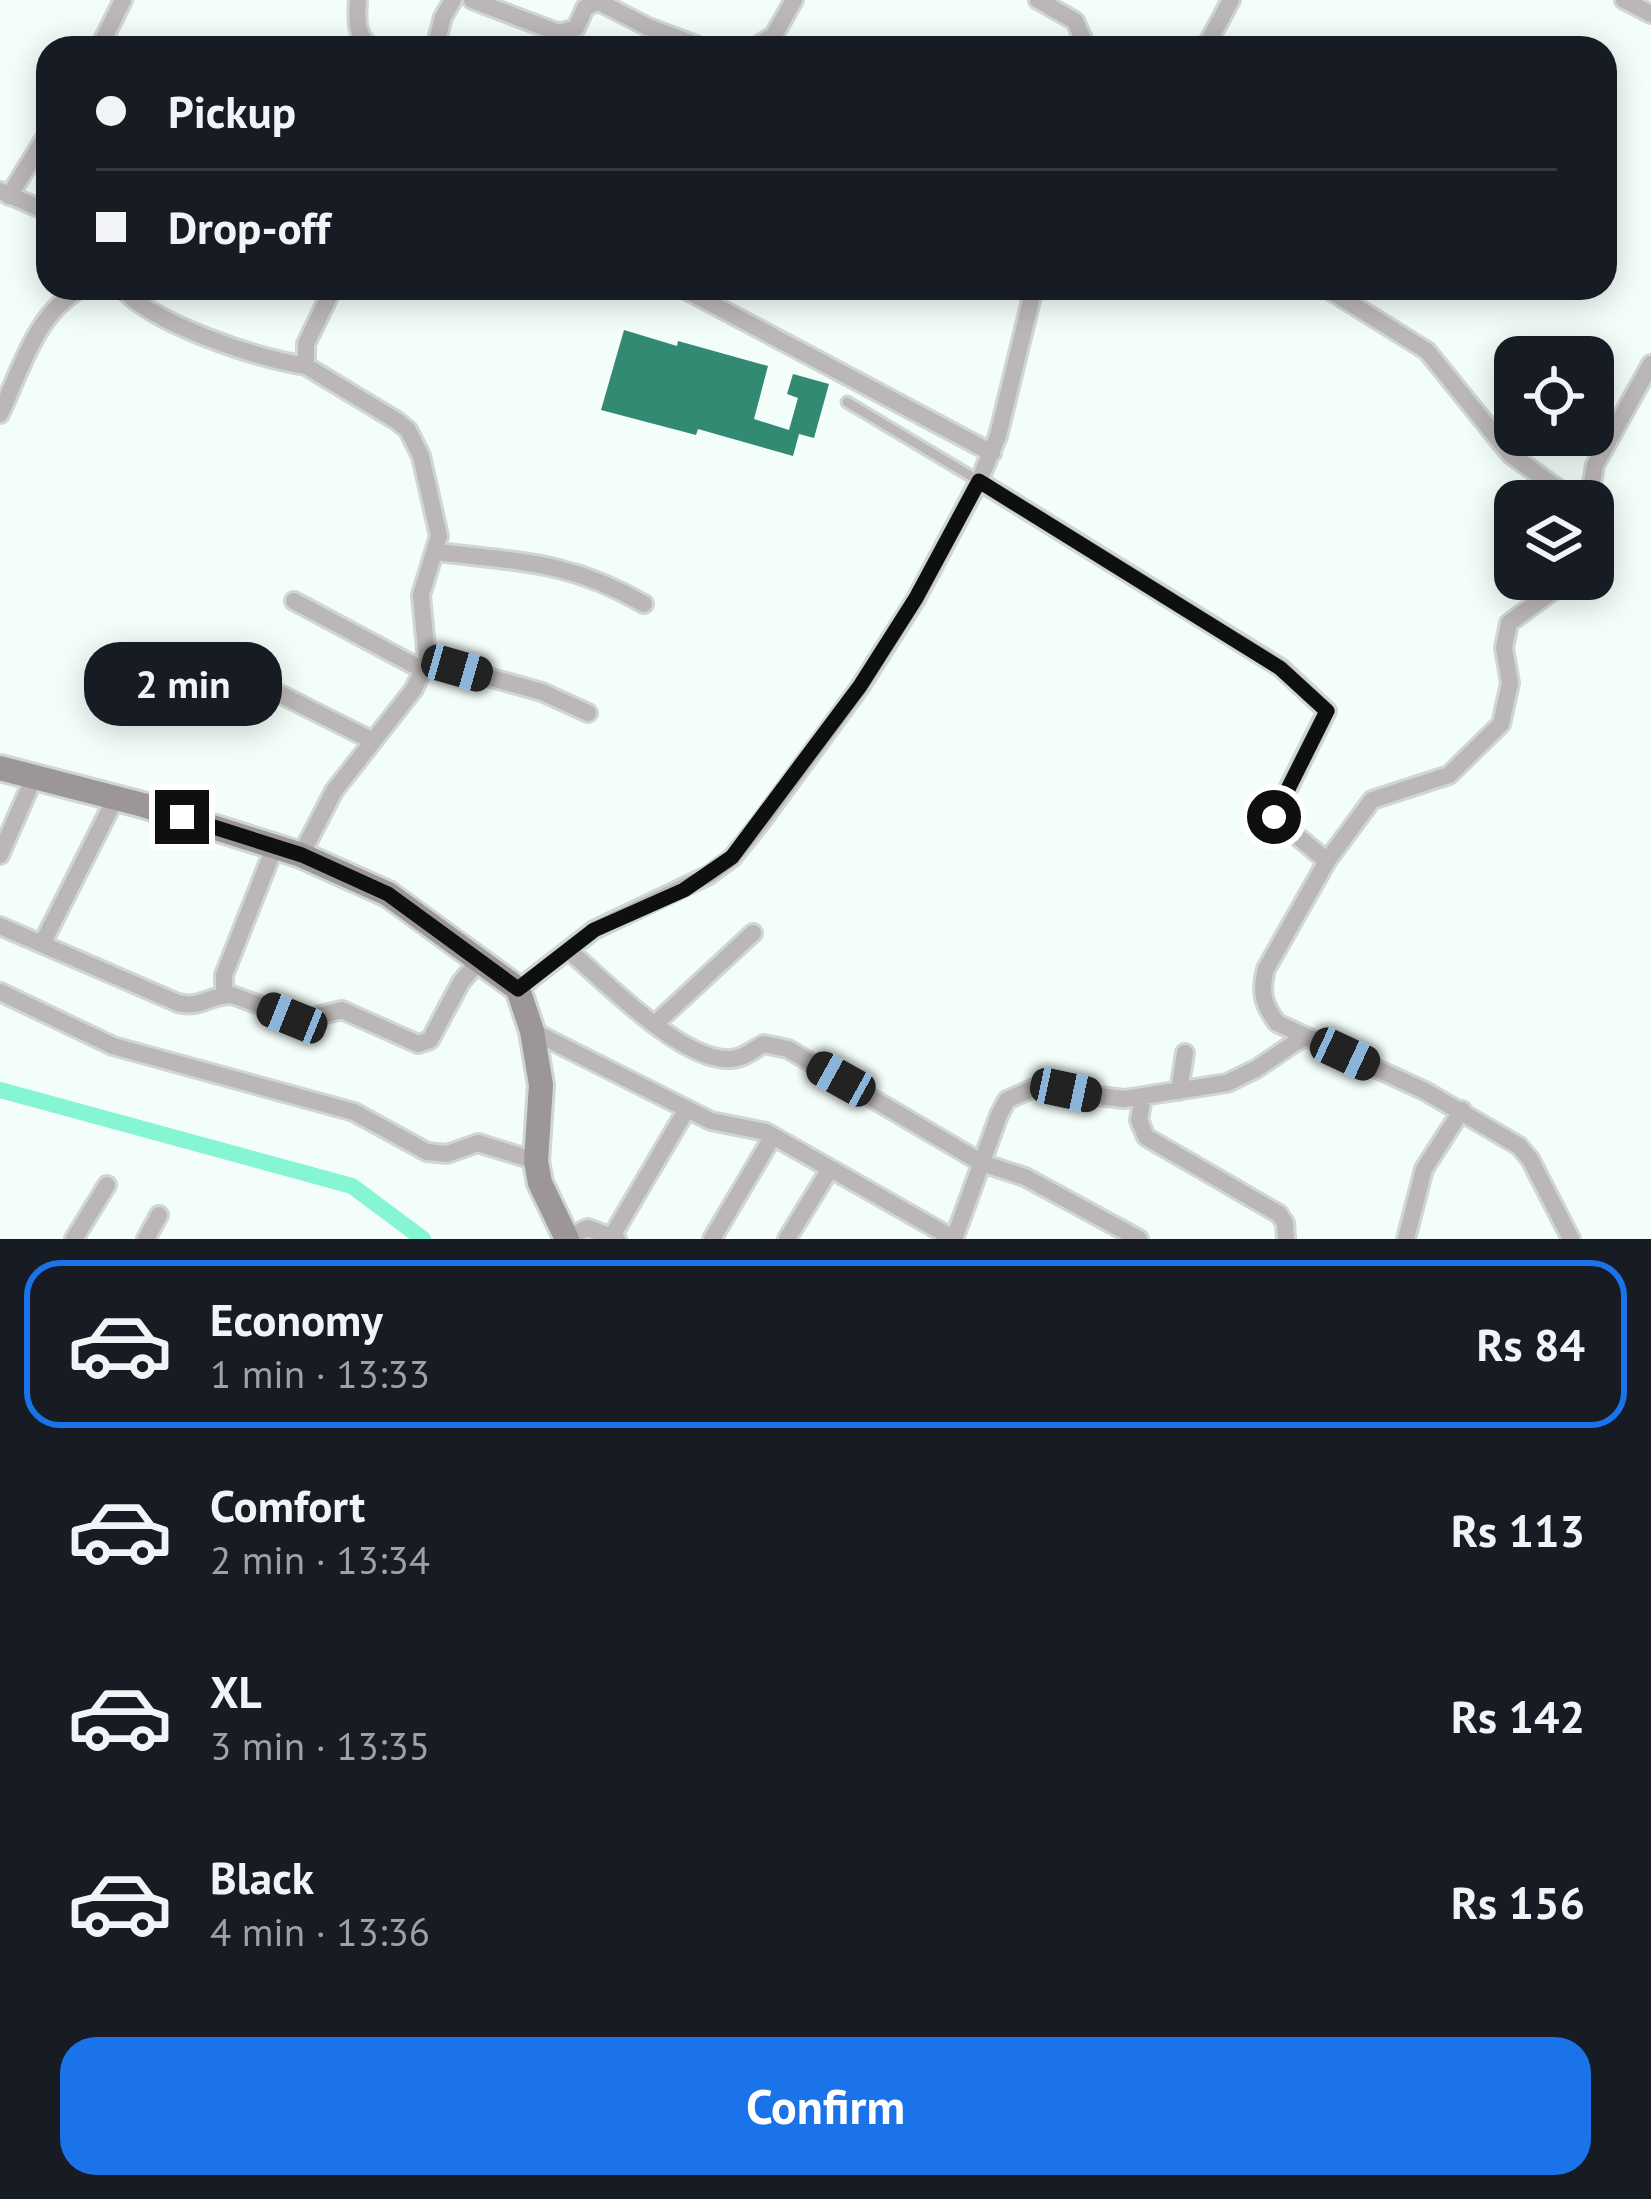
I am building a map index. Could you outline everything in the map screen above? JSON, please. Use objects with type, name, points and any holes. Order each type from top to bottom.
[{"type":"street","points":[[110,36],[123,0]]},
{"type":"street","points":[[358,0],[358,36]]},
{"type":"street","points":[[438,36],[453,0]]},
{"type":"street","points":[[472,0],[559,33],[576,28],[585,8],[597,1],[672,36]]},
{"type":"street","points":[[772,36],[794,0]]},
{"type":"street","points":[[1038,0],[1075,21],[1082,36]]},
{"type":"street","points":[[1212,36],[1231,0]]},
{"type":"street","points":[[1624,0],[1651,14]]},
{"type":"street","points":[[36,150],[5,194],[36,207]]},
{"type":"street","points":[[0,414],[44,320],[62,300]]},
{"type":"street","points":[[136,300],[190,329],[263,357],[306,366],[408,430],[421,456],[435,508],[437,552],[421,596],[425,665],[414,688],[334,791],[302,855]]},
{"type":"street","points":[[306,366],[306,344],[327,300]]},
{"type":"street","points":[[705,300],[992,453]]},
{"type":"street","points":[[518,989],[594,930],[684,890],[732,857],[860,686],[916,598],[992,453],[1031,300]]},
{"type":"street","points":[[1345,300],[1427,351],[1510,454],[1546,480]]},
{"type":"street","points":[[1592,480],[1595,465],[1651,364]]},
{"type":"street","points":[[979,481],[1280,668],[1327,711],[1274,817],[1327,860]]},
{"type":"street","points":[[437,552],[572,569],[644,604]]},
{"type":"street","points":[[1540,600],[1509,623],[1504,648],[1510,683],[1501,724],[1449,776],[1372,800],[1327,860],[1266,968],[1261,988],[1265,1006],[1277,1023],[1462,1110],[1519,1146],[1571,1239]]},
{"type":"street","points":[[294,601],[425,665],[542,692],[588,713]]},
{"type":"street","points":[[278,693],[371,740]]},
{"type":"street","points":[[0,768],[116,797],[302,855],[388,894],[518,989],[532,1031],[541,1085],[536,1161],[540,1183],[566,1238],[588,1228],[614,1238],[687,1109]]},
{"type":"street","points":[[0,855],[35,776]]},
{"type":"street","points":[[42,944],[116,797]]},
{"type":"street","points":[[224,994],[224,975],[275,846]]},
{"type":"street","points":[[0,926],[178,1004],[199,1006],[224,994],[301,1021],[342,1010],[410,1042],[425,1043],[435,1033],[461,982],[480,959]]},
{"type":"street","points":[[656,1023],[753,933]]},
{"type":"street","points":[[568,950],[680,1042],[718,1059],[742,1058],[764,1045],[788,1049],[982,1163],[1025,1178],[1139,1239]]},
{"type":"street","points":[[0,992],[113,1046],[324,1100],[428,1151],[446,1154],[478,1143],[536,1161]]},
{"type":"street","points":[[532,1031],[720,1124],[773,1136],[960,1236],[999,1114],[1019,1092],[1034,1088],[1124,1100],[1226,1083],[1256,1070],[1305,1036]]},
{"type":"street","points":[[1179,1091],[1185,1053]]},
{"type":"street","points":[[1143,1097],[1138,1120],[1146,1137],[1279,1214],[1286,1239]]},
{"type":"street","points":[[1406,1239],[1424,1169],[1462,1110]]},
{"type":"street","points":[[712,1239],[773,1136]]},
{"type":"street","points":[[787,1239],[830,1168]]},
{"type":"street","points":[[74,1239],[107,1185]]},
{"type":"street","points":[[146,1239],[158,1215]]},
{"type":"lane","points":[[847,402],[979,481]]},
{"type":"building","points":[[624,330],[768,366],[754,419],[789,430],[798,398],[787,394],[793,374],[829,384],[814,438],[799,434],[793,456],[698,429],[696,435],[601,410]]},
{"type":"waterway","points":[[0,1090],[352,1186],[423,1239]]},
{"type":"route","points":[[182,817],[302,855],[388,894],[518,989],[594,930],[684,890],[732,857],[860,686],[916,598],[979,481],[1280,668],[1327,711],[1274,817]]}]
